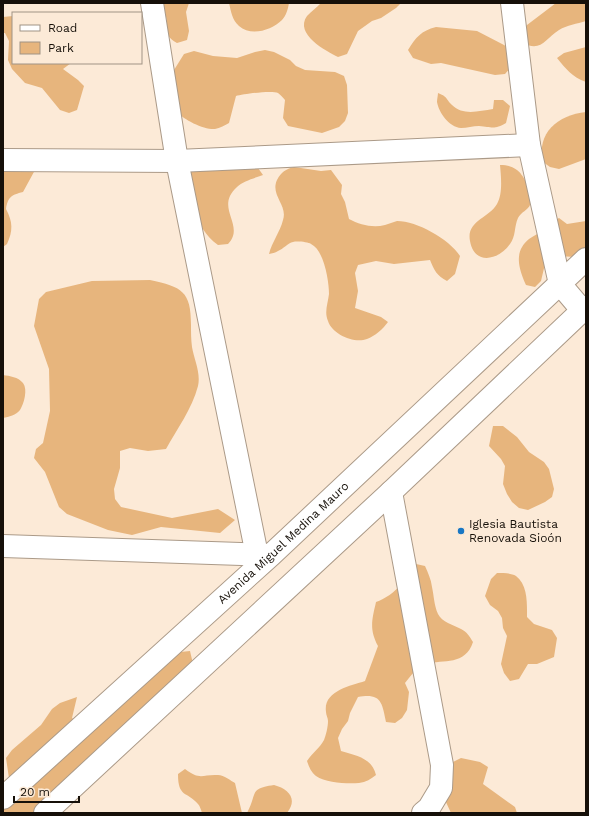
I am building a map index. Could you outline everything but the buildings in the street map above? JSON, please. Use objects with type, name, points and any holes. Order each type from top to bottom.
[{"type":"street","points":[[3,546],[264,555],[177,161],[152,3]]},
{"type":"street","points":[[45,813],[391,492],[584,308],[560,284],[529,145],[512,3]]},
{"type":"street","points":[[3,160],[177,161],[529,145]]},
{"type":"street","name":"Avenida Miguel Medina Mauro","points":[[3,798],[264,555],[586,259]]},
{"type":"street","points":[[391,492],[442,765],[441,788],[428,808],[422,813]]},
{"type":"green space","points":[[157,3],[189,3],[186,12],[189,31],[187,40],[177,43],[169,36],[166,30],[165,13]]},
{"type":"green space","points":[[229,3],[289,3],[285,16],[278,24],[255,32],[244,29],[237,24],[232,15]]},
{"type":"green space","points":[[321,3],[401,3],[381,18],[372,21],[358,31],[347,54],[338,57],[326,51],[313,41],[305,29],[304,23],[307,16]]},
{"type":"green space","points":[[556,3],[586,3],[586,21],[562,28],[538,46],[528,45],[521,42],[522,33],[527,25]]},
{"type":"green space","points":[[12,16],[12,64],[70,64],[63,69],[84,86],[77,110],[69,113],[60,110],[42,88],[25,83],[12,69],[8,60],[9,41],[5,33],[3,33],[3,17]]},
{"type":"green space","points":[[436,27],[477,31],[504,45],[511,50],[511,67],[505,74],[495,75],[441,63],[431,64],[413,58],[408,50],[414,41],[419,35]]},
{"type":"green space","points":[[586,47],[586,82],[573,75],[557,58],[564,53]]},
{"type":"green space","points":[[265,50],[274,52],[290,60],[296,66],[305,70],[335,72],[344,76],[347,85],[348,113],[345,121],[339,127],[322,133],[288,126],[283,118],[285,100],[275,92],[251,93],[236,96],[229,123],[215,129],[206,128],[195,124],[184,118],[178,112],[168,88],[174,70],[184,54],[194,51],[213,56],[237,58]]},
{"type":"green space","points":[[438,93],[445,97],[456,108],[466,112],[477,112],[493,109],[494,100],[503,100],[510,106],[506,123],[496,127],[479,126],[461,128],[452,125],[445,119],[440,111],[437,102]]},
{"type":"green space","points":[[586,112],[586,159],[559,169],[550,167],[543,162],[543,142],[551,127],[566,117]]},
{"type":"green space","points":[[500,165],[511,167],[520,173],[526,181],[530,191],[531,201],[529,207],[518,218],[513,238],[505,250],[493,257],[481,257],[472,249],[470,241],[471,229],[493,209],[499,200],[501,185]]},
{"type":"green space","points":[[294,167],[321,171],[331,170],[342,185],[341,194],[345,202],[349,219],[353,221],[376,226],[397,221],[405,222],[414,224],[441,237],[460,256],[455,274],[447,281],[436,272],[430,260],[394,264],[376,261],[358,265],[355,273],[358,291],[355,308],[381,317],[388,322],[379,332],[367,339],[350,339],[339,334],[330,326],[327,318],[326,311],[329,294],[328,282],[325,266],[316,247],[307,243],[295,242],[277,252],[269,254],[282,224],[284,215],[275,185],[280,175],[284,171]]},
{"type":"green space","points":[[258,168],[263,175],[242,183],[231,194],[228,206],[234,230],[233,236],[228,244],[218,245],[203,230],[199,221],[193,202],[189,171]]},
{"type":"green space","points":[[3,170],[35,170],[23,192],[16,194],[9,199],[6,209],[11,222],[11,231],[7,244],[3,247]]},
{"type":"green space","points":[[559,218],[567,224],[586,221],[586,251],[576,257],[557,256],[545,264],[541,281],[535,287],[526,285],[521,273],[519,261],[521,249],[529,239]]},
{"type":"green space","points":[[150,280],[177,288],[186,298],[191,314],[192,344],[199,381],[188,411],[166,449],[148,451],[130,448],[120,451],[120,468],[114,489],[115,499],[121,507],[172,518],[218,509],[235,520],[220,533],[161,527],[132,535],[108,530],[67,514],[59,507],[45,472],[34,458],[36,449],[43,443],[50,411],[49,369],[34,326],[39,299],[46,292],[92,281]]},
{"type":"green space","points":[[3,375],[19,379],[23,383],[25,393],[20,410],[12,416],[3,418]]},
{"type":"green space","points":[[493,426],[503,426],[517,437],[529,452],[544,462],[549,469],[554,489],[552,497],[528,510],[519,508],[512,502],[503,484],[505,466],[501,459],[489,446]]},
{"type":"green space","points":[[416,564],[425,566],[432,584],[436,607],[440,617],[465,632],[473,642],[465,655],[453,660],[426,664],[419,667],[414,672],[405,683],[409,692],[407,710],[402,718],[395,723],[386,722],[379,700],[372,696],[358,697],[350,713],[348,721],[338,738],[341,751],[363,758],[371,765],[376,775],[364,782],[359,783],[337,782],[320,778],[313,773],[307,761],[325,738],[328,723],[326,705],[333,694],[339,690],[365,681],[378,646],[372,629],[373,614],[376,602],[396,590],[410,569]]},
{"type":"green space","points":[[497,573],[512,574],[520,580],[523,584],[526,595],[527,617],[534,624],[552,630],[557,638],[554,657],[537,664],[528,664],[519,679],[510,681],[504,673],[501,664],[507,636],[503,628],[502,618],[498,611],[490,605],[485,596],[491,579]]},
{"type":"green space","points":[[190,651],[194,668],[56,813],[3,813],[3,799],[10,785],[6,758],[12,750],[41,725],[52,709],[60,703],[77,697],[72,718],[87,729],[171,653]]},
{"type":"green space","points":[[461,758],[480,762],[488,767],[483,784],[515,807],[517,813],[451,813],[445,800],[447,770],[453,762]]},
{"type":"green space","points":[[185,769],[198,776],[220,775],[235,783],[242,813],[202,813],[198,804],[181,791],[178,782],[178,774]]},
{"type":"green space","points":[[274,785],[288,792],[292,799],[292,803],[287,813],[247,813],[257,790]]},
{"type":"place","name":"Iglesia Bautista Renovada Sioón","points":[[461,531]]}]
